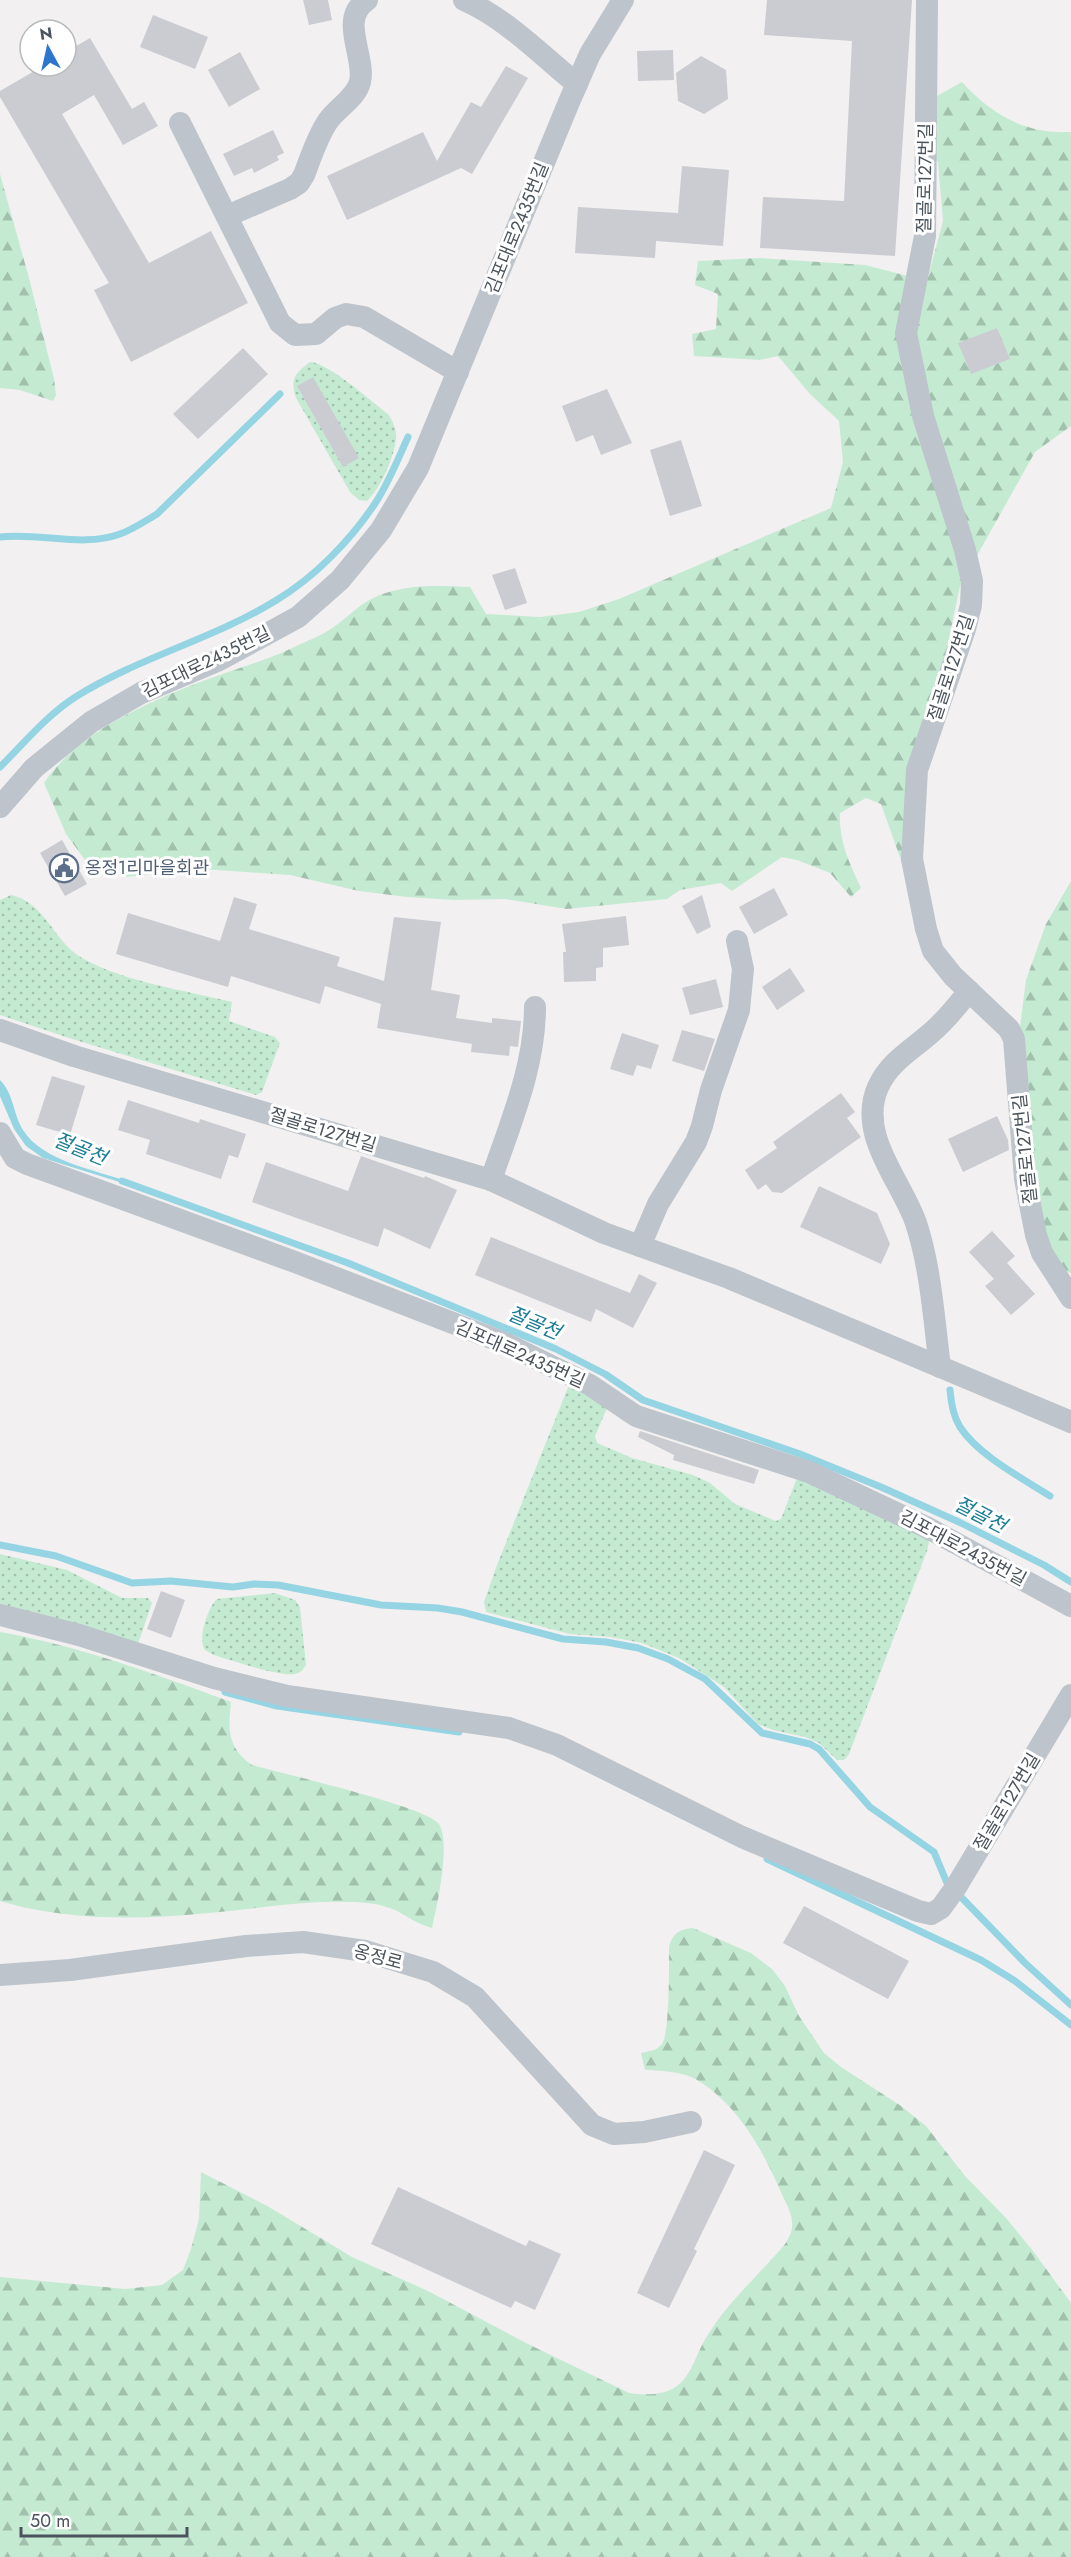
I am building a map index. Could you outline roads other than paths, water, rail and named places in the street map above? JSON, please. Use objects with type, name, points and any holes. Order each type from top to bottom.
[{"type":"street","points":[[227,216],[290,189],[304,176],[329,119],[360,85],[362,72],[353,27],[361,4],[367,0]]},
{"type":"street","points":[[464,0],[485,9],[577,84]]},
{"type":"street","name":"김포대로2435번길","points":[[0,807],[34,768],[91,722],[141,693],[219,660],[298,617],[340,580],[381,530],[418,468],[590,54],[623,0]]},
{"type":"street","name":"절골로127번길","points":[[927,0],[925,236],[906,333],[924,416],[965,550],[972,581],[971,605],[965,629],[917,770],[912,859],[926,929],[933,951],[969,992],[1009,1029],[1014,1039],[1025,1179],[1036,1235],[1042,1253],[1071,1298]]},
{"type":"street","points":[[180,123],[280,322],[295,335],[316,334],[335,318],[346,314],[364,317],[458,372]]},
{"type":"street","points":[[640,1246],[658,1204],[696,1142],[711,1090],[739,1010],[743,969],[737,941]]},
{"type":"street","points":[[940,1367],[929,1285],[916,1223],[882,1155],[873,1120],[878,1087],[897,1059],[933,1032],[969,992]]},
{"type":"street","points":[[491,1180],[528,1067],[535,1034],[535,1007]]},
{"type":"street","name":"절골로127번길","points":[[0,1030],[74,1056],[491,1180],[604,1233],[729,1278],[1071,1422]]},
{"type":"street","name":"김포대로2435번길","points":[[0,1133],[15,1158],[27,1164],[295,1262],[507,1344],[590,1385],[636,1416],[809,1472],[928,1528],[1071,1606]]},
{"type":"street","name":"절골로127번길","points":[[0,1616],[79,1635],[214,1678],[287,1696],[509,1728],[557,1745],[742,1837],[918,1911],[931,1914],[941,1908],[956,1887],[1071,1695]]},
{"type":"street","name":"옹정로","points":[[0,1975],[70,1970],[246,1946],[303,1942],[365,1951],[433,1972],[475,1997],[592,2125],[614,2134],[644,2132],[691,2122]]},
{"type":"water","points":[[0,1080],[8,1091],[23,1130],[43,1150],[71,1163],[129,1182],[129,1185],[43,1158],[26,1146],[14,1129],[0,1096]]},
{"type":"waterway","points":[[0,537],[30,536],[91,540],[130,530],[157,514],[280,394]]},
{"type":"waterway","points":[[0,767],[46,720],[77,696],[126,670],[251,614],[290,592],[318,570],[355,530],[376,502],[408,437]]},
{"type":"waterway","name":"절골천","points":[[122,1181],[348,1263],[556,1349],[605,1374],[643,1400],[800,1454],[881,1487],[961,1523],[1044,1565],[1071,1582]]},
{"type":"waterway","points":[[950,1390],[956,1418],[968,1437],[1001,1465],[1050,1496]]},
{"type":"waterway","points":[[0,1545],[56,1556],[132,1583],[171,1581],[233,1587],[254,1584],[278,1585],[381,1605],[438,1608],[462,1612],[563,1639],[606,1642],[638,1648],[668,1659],[705,1679],[762,1733],[810,1744],[819,1749],[870,1807],[934,1852],[947,1883]]},
{"type":"waterway","points":[[225,1692],[277,1706],[459,1732]]},
{"type":"waterway","points":[[767,1859],[981,1960],[1015,1981],[1071,2025]]},
{"type":"waterway","points":[[962,1898],[1025,1963],[1071,2005]]},
{"type":"place","name":"옹정1리마을회관","points":[[64,868]]}]
